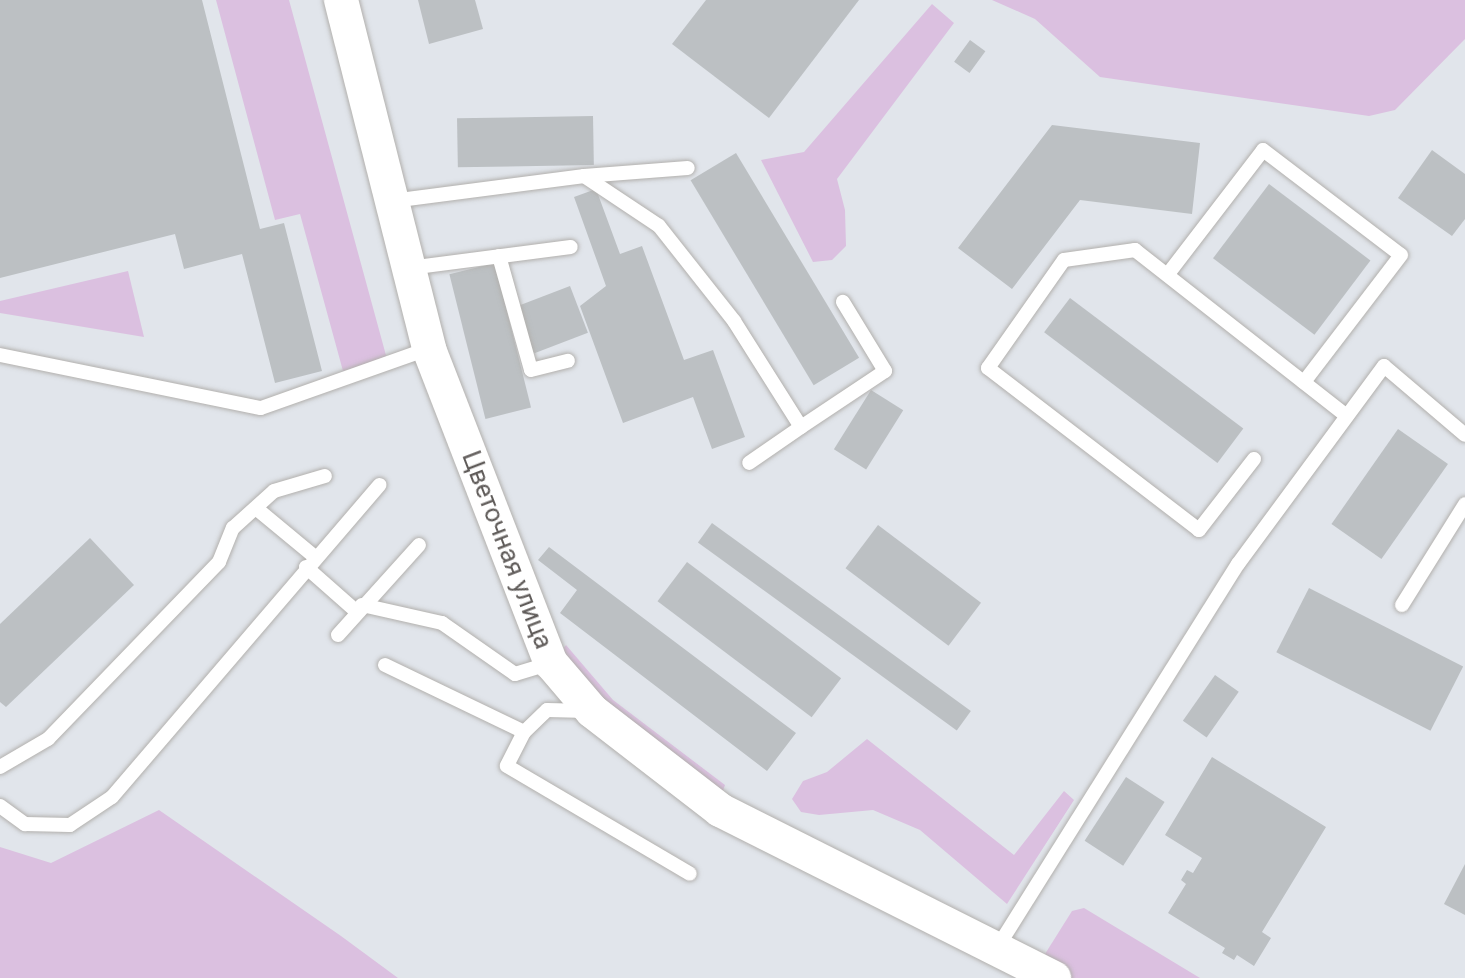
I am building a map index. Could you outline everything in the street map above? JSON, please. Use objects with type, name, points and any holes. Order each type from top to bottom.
[{"type":"street","name":"Цветочная улица","points":[[341,0],[429,349],[551,663],[592,711],[720,810],[1054,978]]},
{"type":"lane","points":[[1168,274],[1263,150],[1401,255],[1304,382]]},
{"type":"lane","points":[[391,201],[584,176],[688,168]]},
{"type":"lane","points":[[584,176],[659,226],[734,321],[801,427]]},
{"type":"lane","points":[[408,268],[571,247]]},
{"type":"lane","points":[[1254,459],[1199,530],[988,368],[1064,260],[1135,250],[1347,416]]},
{"type":"lane","points":[[499,256],[531,370],[568,361]]},
{"type":"lane","points":[[749,463],[885,371],[843,302]]},
{"type":"lane","points":[[0,355],[261,408],[429,349]]},
{"type":"lane","points":[[997,948],[1238,564],[1384,366],[1465,435]]},
{"type":"lane","points":[[0,767],[48,739],[219,562],[233,528],[274,491],[325,476]]},
{"type":"lane","points":[[0,806],[25,824],[70,825],[112,797],[379,485]]},
{"type":"lane","points":[[1402,605],[1465,504]]},
{"type":"lane","points":[[257,509],[360,609],[442,623],[515,674],[551,663]]},
{"type":"lane","points":[[338,635],[419,545]]},
{"type":"lane","points":[[385,665],[524,732]]},
{"type":"lane","points":[[592,711],[547,710],[524,732],[507,766],[690,874]]},
{"type":"shaded area","points":[[216,0],[289,0],[387,359],[343,371],[300,214],[275,220]]},
{"type":"shaded area","points":[[992,0],[1465,0],[1465,39],[1395,110],[1369,116],[1100,77],[1035,19]]},
{"type":"shaded area","points":[[932,4],[954,23],[837,179],[845,210],[846,246],[832,260],[813,262],[761,160],[804,152]]},
{"type":"shaded area","points":[[128,271],[144,337],[0,313],[0,301]]},
{"type":"shaded area","points":[[566,645],[613,700],[725,785],[721,796],[599,705],[560,653]]},
{"type":"shaded area","points":[[867,739],[1014,855],[1064,791],[1074,800],[1007,904],[920,830],[873,810],[819,815],[801,812],[792,799],[803,781],[827,772]]},
{"type":"shaded area","points":[[159,810],[398,978],[0,978],[0,847],[51,863]]},
{"type":"shaded area","points":[[1084,908],[1200,978],[1071,978],[1049,964],[1045,954],[1072,911]]},
{"type":"building","points":[[0,0],[202,0],[260,229],[284,223],[322,371],[275,383],[242,254],[184,269],[175,234],[0,278]]},
{"type":"building","points":[[418,0],[475,0],[483,29],[429,44]]},
{"type":"building","points":[[706,0],[859,0],[769,118],[672,44]]},
{"type":"building","points":[[970,40],[985,51],[970,73],[954,62]]},
{"type":"building","points":[[593,116],[594,165],[458,167],[457,118]]},
{"type":"building","points":[[1052,125],[1200,143],[1192,214],[1080,200],[1012,289],[958,248]]},
{"type":"building","points":[[1432,150],[1465,174],[1465,219],[1452,236],[1398,198]]},
{"type":"building","points":[[736,153],[859,358],[814,385],[691,180]]},
{"type":"building","points":[[1269,184],[1370,260],[1314,335],[1213,258]]},
{"type":"building","points":[[596,189],[620,254],[642,246],[684,360],[713,350],[745,437],[712,449],[693,397],[623,423],[580,306],[606,286],[574,197]]},
{"type":"building","points":[[495,263],[531,408],[485,419],[449,274]]},
{"type":"building","points":[[570,286],[588,333],[534,353],[516,307]]},
{"type":"building","points":[[1070,298],[1243,429],[1217,463],[1044,332]]},
{"type":"building","points":[[871,390],[903,410],[866,470],[834,449]]},
{"type":"building","points":[[1398,429],[1448,464],[1381,559],[1331,524]]},
{"type":"building","points":[[712,523],[971,711],[957,731],[698,542]]},
{"type":"building","points":[[878,525],[981,603],[949,646],[846,568]]},
{"type":"building","points":[[90,538],[134,585],[6,707],[0,702],[0,624]]},
{"type":"building","points":[[549,547],[796,733],[767,771],[560,613],[577,590],[538,560]]},
{"type":"building","points":[[687,562],[841,678],[812,717],[658,601]]},
{"type":"building","points":[[1309,588],[1463,667],[1430,731],[1276,652]]},
{"type":"building","points":[[1215,675],[1239,692],[1207,738],[1183,721]]},
{"type":"building","points":[[1212,757],[1326,827],[1262,932],[1271,938],[1254,966],[1237,955],[1234,960],[1222,953],[1225,948],[1168,913],[1186,884],[1181,880],[1187,870],[1193,873],[1202,858],[1165,835]]},
{"type":"building","points":[[1126,777],[1165,802],[1123,866],[1085,841]]},
{"type":"building","points":[[1465,864],[1465,915],[1444,904]]}]
